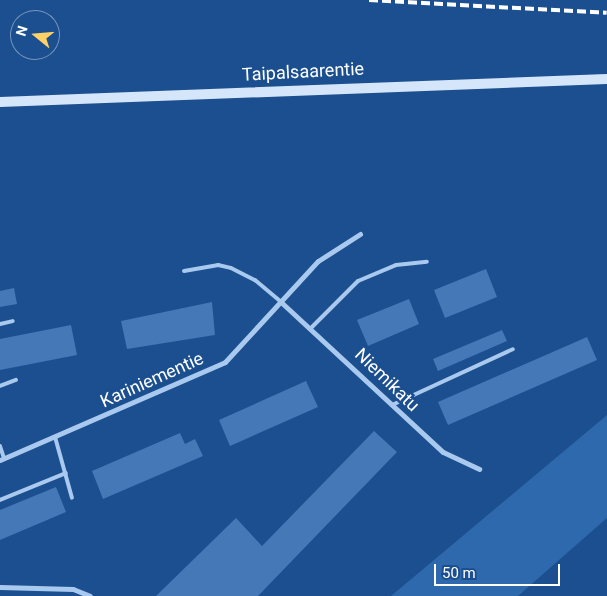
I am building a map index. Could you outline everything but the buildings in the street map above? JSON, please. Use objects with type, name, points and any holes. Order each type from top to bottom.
[{"type":"main road","name":"Taipalsaarentie","points":[[0,102],[607,79]]},
{"type":"street","name":"Kariniementie","points":[[2,459],[217,366],[247,343],[318,261],[360,234]]},
{"type":"street","name":"Niemikatu","points":[[282,303],[312,327],[444,452],[479,469]]},
{"type":"street","points":[[0,587],[73,589],[90,596]]},
{"type":"lane","points":[[312,327],[358,281],[396,265],[428,262]]},
{"type":"lane","points":[[184,271],[218,265],[231,268],[255,280],[282,303]]},
{"type":"lane","points":[[0,324],[13,321]]},
{"type":"lane","points":[[392,404],[512,349]]},
{"type":"lane","points":[[0,386],[16,380]]},
{"type":"lane","points":[[55,437],[72,498]]},
{"type":"lane","points":[[0,446],[2,459]]},
{"type":"lane","points":[[0,500],[66,473]]},
{"type":"shaded area","points":[[607,415],[607,518],[518,596],[391,596]]},
{"type":"railway","points":[[369,0],[607,13]]}]
